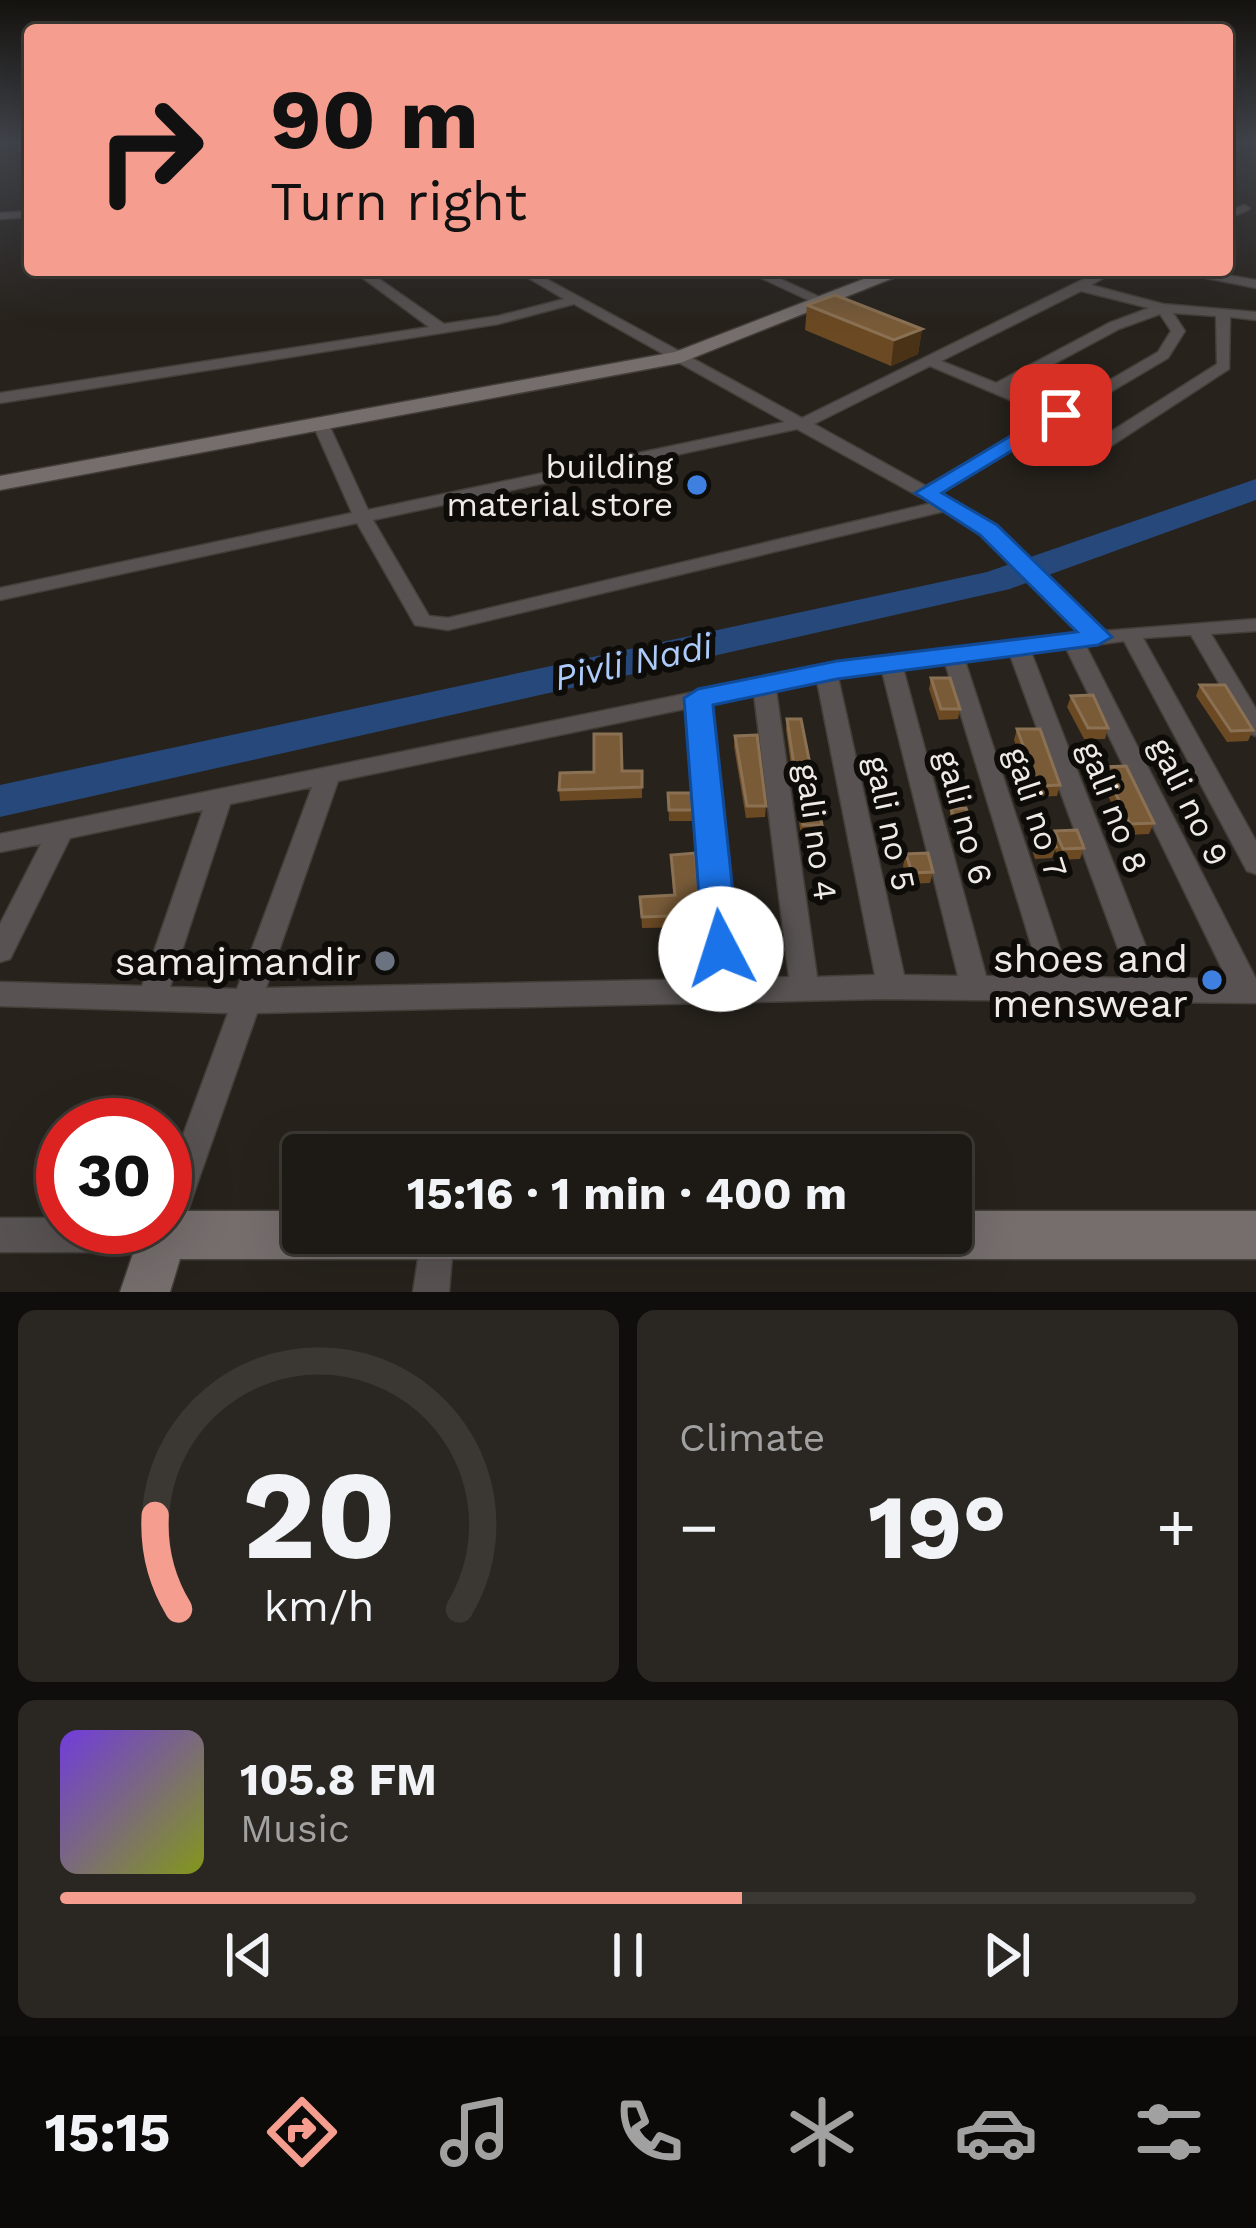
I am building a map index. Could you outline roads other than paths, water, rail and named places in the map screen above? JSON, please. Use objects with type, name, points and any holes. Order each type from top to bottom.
[{"type":"street","points":[[1233,213],[1244,208]]},
{"type":"street","points":[[366,276],[441,329]]},
{"type":"street","name":"gali no 9","points":[[532,276],[806,422],[948,505],[989,530],[1059,596],[1086,639],[1251,991]]},
{"type":"street","points":[[764,276],[864,320]]},
{"type":"street","points":[[0,483],[322,427],[680,357],[889,276]]},
{"type":"street","points":[[0,594],[806,422],[935,354],[1101,276]]},
{"type":"street","points":[[1209,276],[1256,284]]},
{"type":"street","points":[[1082,286],[1163,308],[1256,316]]},
{"type":"street","points":[[0,398],[441,329],[575,300]]},
{"type":"street","points":[[997,388],[1114,326],[1163,308]]},
{"type":"street","points":[[926,493],[1163,355],[1178,331],[1163,308]]},
{"type":"street","points":[[935,354],[1105,442],[1224,366],[1223,312]]},
{"type":"street","points":[[322,427],[362,516],[422,621],[448,624],[948,505]]},
{"type":"street","points":[[0,843],[826,672],[1130,634],[1256,625]]},
{"type":"street","points":[[1197,628],[1256,728]]},
{"type":"street","points":[[1130,634],[1256,864]]},
{"type":"street","name":"gali no 8","points":[[1018,647],[1148,990]]},
{"type":"street","name":"gali no 7","points":[[953,656],[1059,989]]},
{"type":"street","name":"gali no 6","points":[[891,663],[975,988]]},
{"type":"street","name":"gali no 5","points":[[826,672],[892,987]]},
{"type":"street","name":"gali no 4","points":[[764,685],[806,989]]},
{"type":"street","points":[[698,698],[724,991]]},
{"type":"street","points":[[192,1155],[328,775]]},
{"type":"street","points":[[152,999],[220,799]]},
{"type":"street","points":[[0,951],[60,832]]},
{"type":"street","points":[[0,994],[248,1001],[892,987],[1251,991]]},
{"type":"street","points":[[0,1235],[36,1235]]},
{"type":"street","points":[[192,1235],[282,1235]]},
{"type":"street","points":[[972,1235],[1256,1235]]},
{"type":"street","points":[[145,1292],[157,1254]]},
{"type":"street","points":[[431,1292],[436,1254]]},
{"type":"waterway","name":"Pivli Nadi","points":[[0,801],[997,581],[1256,489]]},
{"type":"place","name":"building material store","points":[[697,485]]},
{"type":"place","name":"samajmandir","points":[[385,961]]},
{"type":"place","name":"shoes and menswear","points":[[1212,980]]}]
